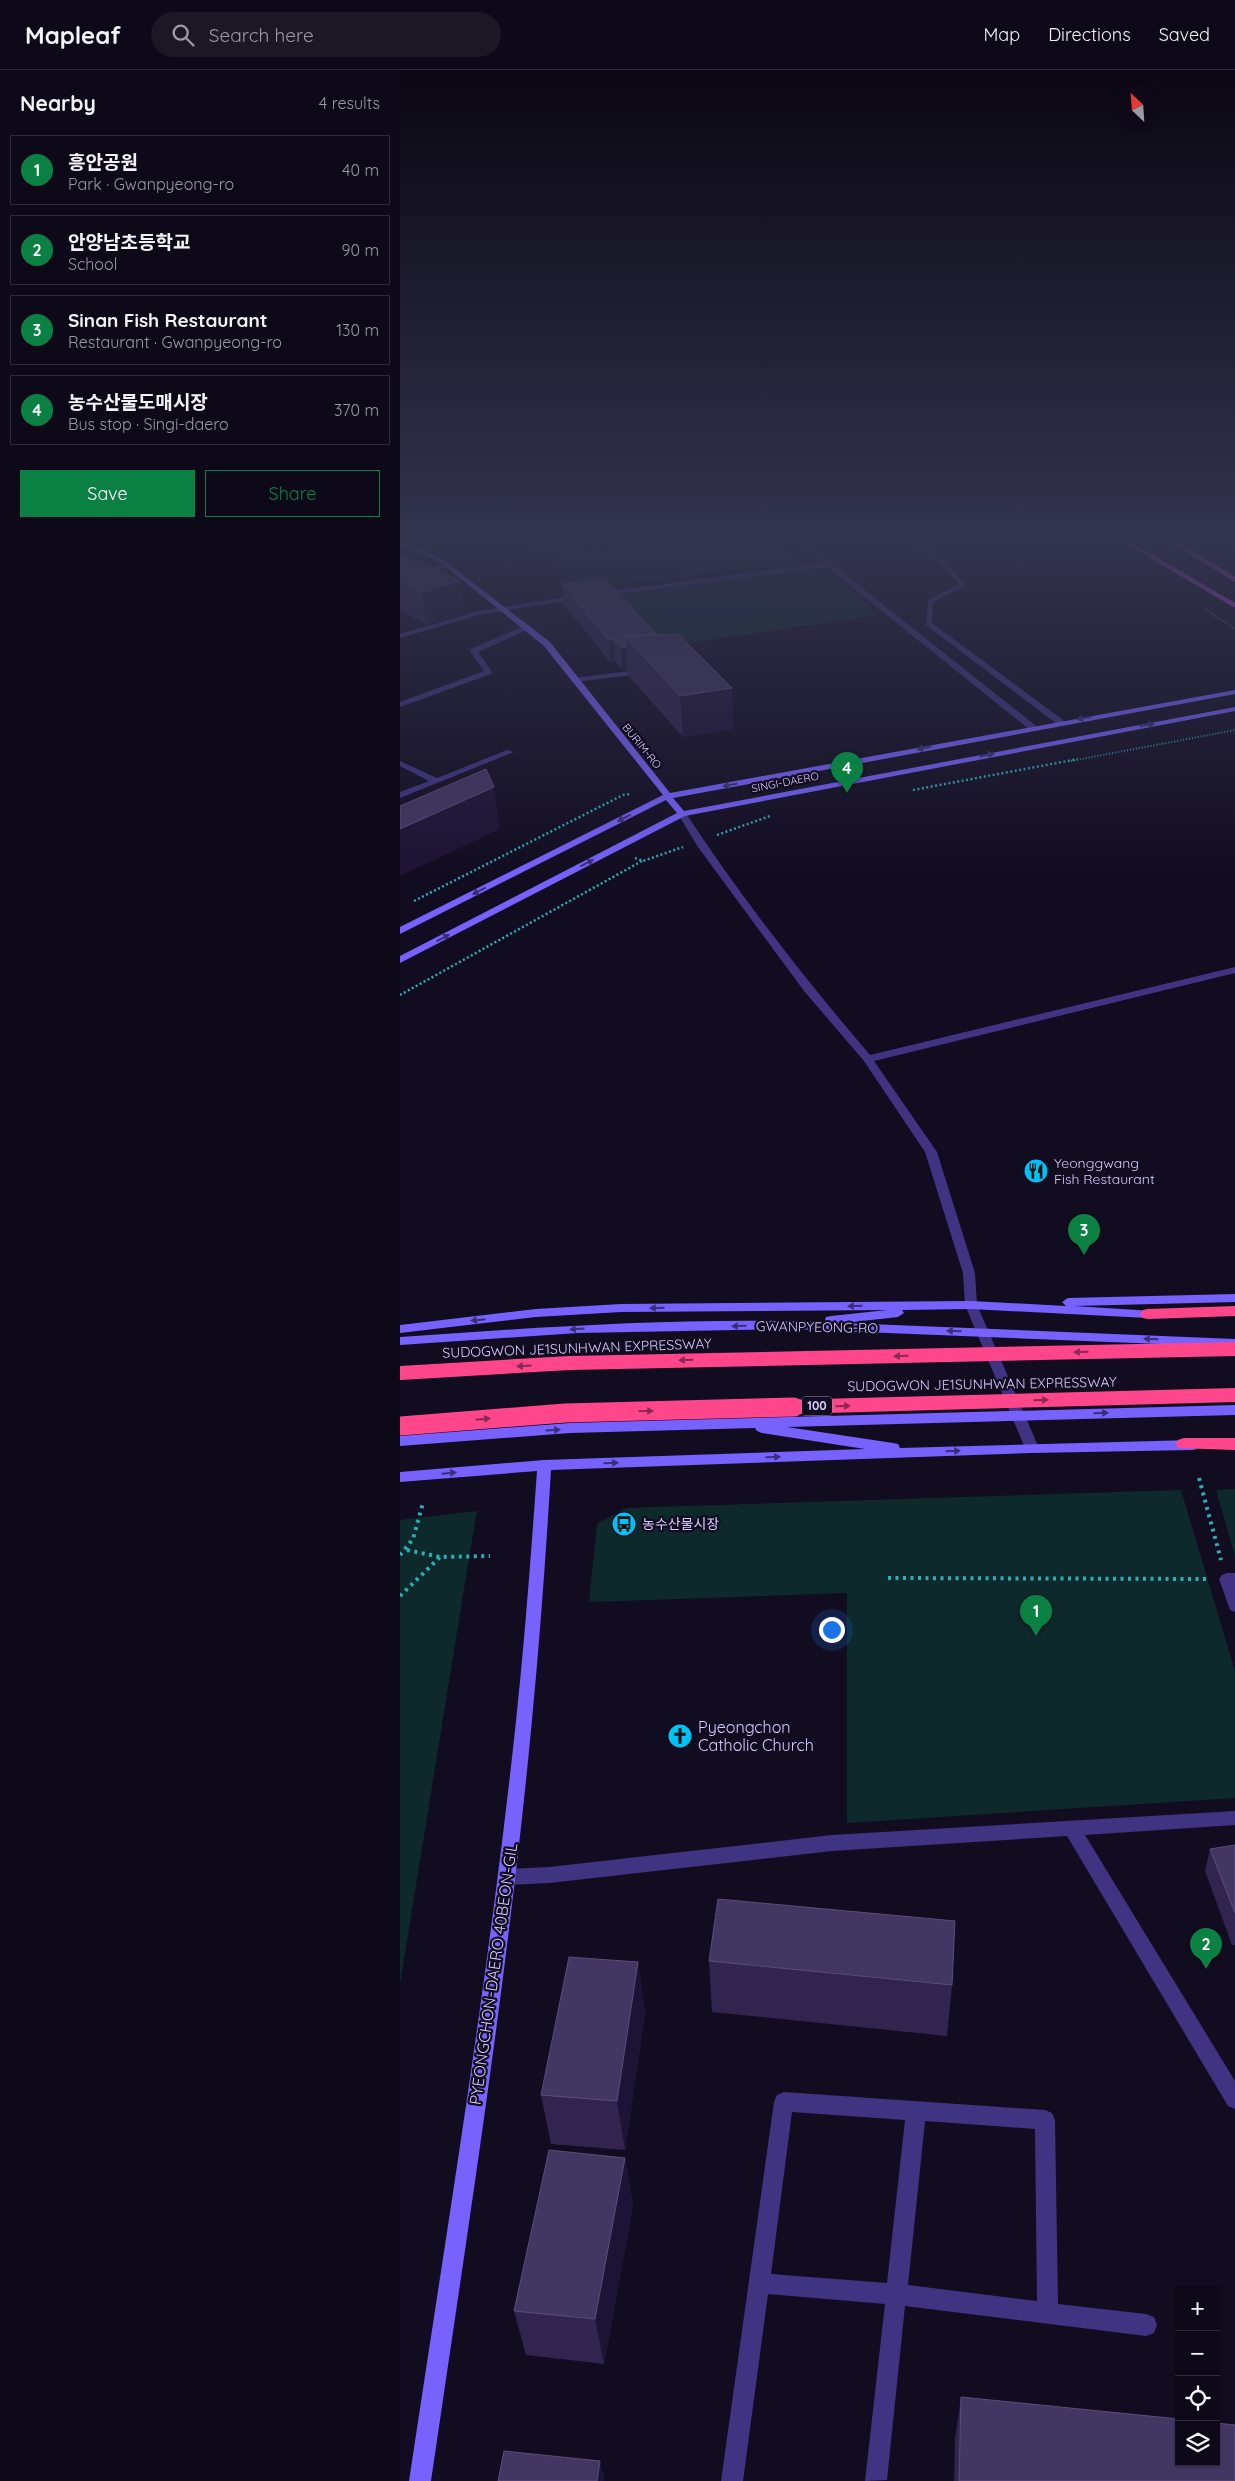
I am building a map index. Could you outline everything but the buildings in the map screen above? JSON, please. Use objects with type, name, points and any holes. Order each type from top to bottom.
[{"type":"highway","points":[[1148,1314],[1235,1311]]},
{"type":"highway","name":"SUDOGWON JE1SUNHWAN EXPRESSWAY","points":[[400,1373],[569,1363],[1235,1349]]},
{"type":"highway","name":"SUDOGWON JE1SUNHWAN EXPRESSWAY","points":[[400,1426],[565,1413],[1235,1395]]},
{"type":"highway","points":[[1184,1444],[1235,1444]]},
{"type":"street","points":[[400,705],[488,672],[475,653]]},
{"type":"street","name":"BURIM-RO","points":[[554,653],[682,814]]},
{"type":"street","points":[[937,653],[1033,728]]},
{"type":"street","points":[[966,653],[1060,722]]},
{"type":"street","points":[[575,680],[654,669]]},
{"type":"street","name":"SINGI-DAERO","points":[[400,931],[668,796],[1060,722],[1235,692]]},
{"type":"street","name":"SINGI-DAERO","points":[[400,960],[682,814],[1235,709]]},
{"type":"street","points":[[400,795],[510,752]]},
{"type":"street","points":[[400,763],[437,780]]},
{"type":"street","points":[[682,814],[701,845],[808,989],[868,1059],[931,1152],[969,1274],[971,1305],[1032,1448]]},
{"type":"street","points":[[868,1059],[1235,970]]},
{"type":"street","points":[[400,1328],[536,1313],[621,1308],[971,1305],[1235,1298]]},
{"type":"street","points":[[788,1325],[971,1305],[1148,1314]]},
{"type":"street","name":"GWANPYEONG-RO","points":[[400,1341],[578,1329],[788,1325],[1235,1343]]},
{"type":"street","points":[[400,1441],[570,1428],[1235,1410]]},
{"type":"street","points":[[729,1424],[923,1452]]},
{"type":"street","points":[[400,1477],[544,1465],[1032,1448],[1184,1444],[1235,1449]]},
{"type":"street","name":"PYEONGCHON-DAERO 40BEON-GIL","points":[[420,2481],[508,1877],[540,1553],[544,1465]]},
{"type":"street","points":[[1231,1579],[1235,1606]]},
{"type":"street","points":[[508,1877],[549,1875],[832,1843],[1235,1818]]},
{"type":"street","points":[[1072,1829],[1235,2099]]},
{"type":"street","points":[[732,2481],[784,2102],[1045,2120],[1048,2313]]},
{"type":"street","points":[[876,2480],[916,2111]]},
{"type":"street","points":[[759,2283],[896,2294],[1146,2325]]},
{"type":"path","points":[[907,791],[1235,730]]},
{"type":"path","points":[[400,995],[643,861]]},
{"type":"path","points":[[888,1578],[1231,1579],[1202,1496],[1199,1478]]},
{"type":"path","points":[[400,1555],[407,1550],[420,1519],[423,1503]]},
{"type":"path","points":[[407,1550],[440,1557],[490,1556]]},
{"type":"path","points":[[400,1596],[440,1557]]},
{"type":"green space","points":[[1235,1489],[1235,1556],[1216,1490]]},
{"type":"green space","points":[[1181,1490],[1235,1671],[1235,1798],[847,1823],[847,1593],[589,1602],[597,1524],[626,1508]]},
{"type":"green space","points":[[477,1511],[469,1558],[400,1984],[400,1520]]},
{"type":"place","name":"농수산물도매시장","points":[[847,793]]},
{"type":"place","name":"Yeonggwang Fish Restaurant","points":[[1036,1171]]},
{"type":"place","name":"Sinan Fish Restaurant","points":[[1084,1255]]},
{"type":"place","name":"농수산물시장","points":[[624,1524]]},
{"type":"place","name":"흥안공원","points":[[1036,1636]]},
{"type":"place","name":"Pyeongchon Catholic Church","points":[[680,1736]]},
{"type":"place","name":"안양남초등학교","points":[[1206,1969]]}]
